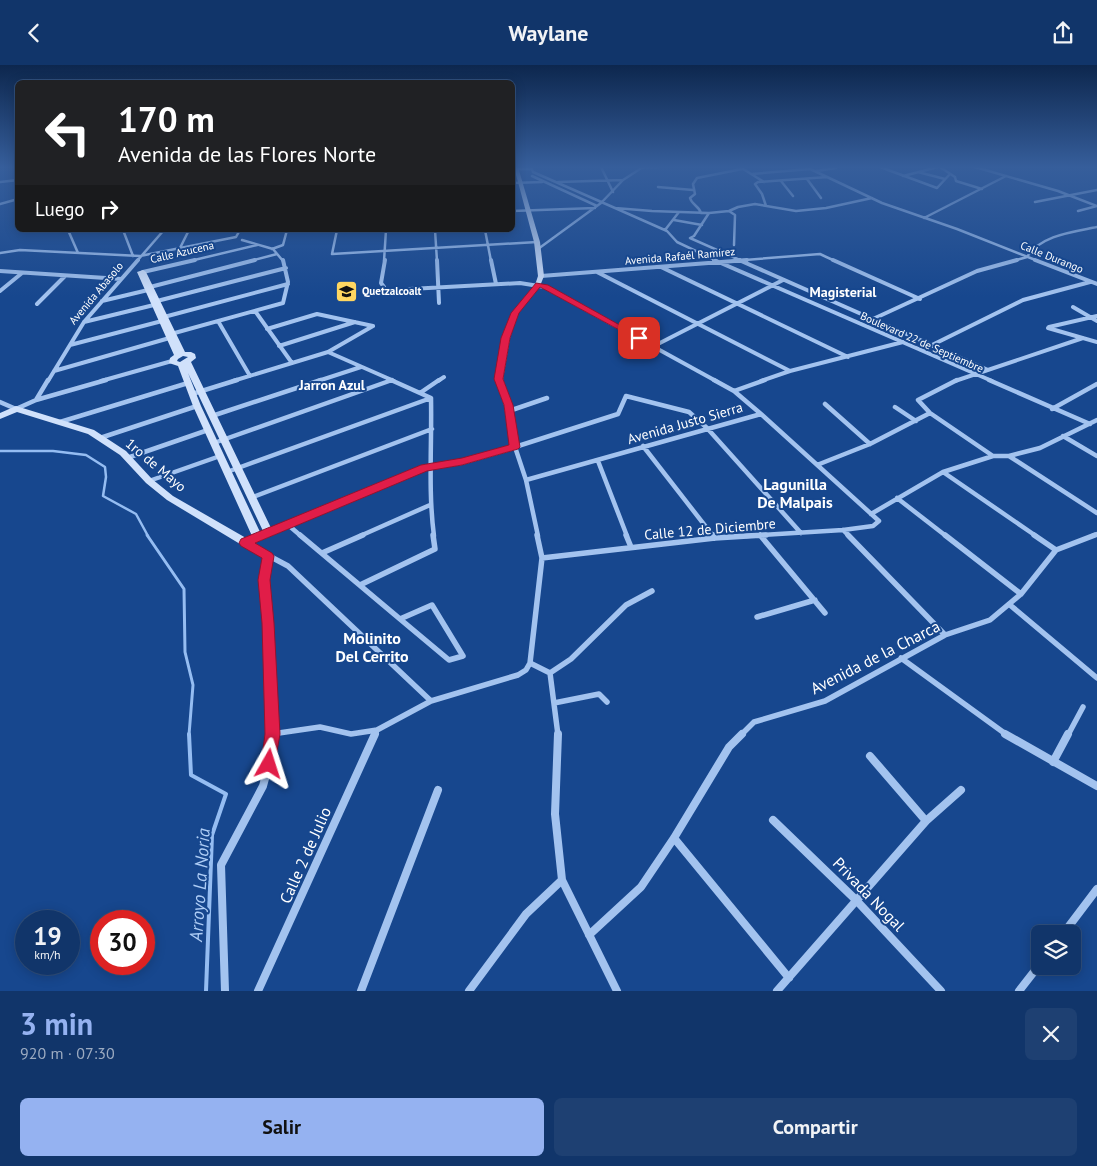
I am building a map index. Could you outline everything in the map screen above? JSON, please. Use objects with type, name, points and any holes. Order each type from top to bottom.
[{"type":"street","points":[[272,734],[320,727],[351,734],[376,730],[431,701],[518,675],[526,670],[530,663],[542,558],[526,480],[515,447],[509,411],[499,379],[506,338],[515,313],[538,285],[541,276],[537,242],[527,210]]},
{"type":"street","points":[[538,249],[592,210]]},
{"type":"street","name":"Boulevard 22 de Septiembre","points":[[620,210],[665,230],[677,242],[719,262],[1090,424]]},
{"type":"street","points":[[650,210],[701,213],[728,211],[735,215],[734,245]]},
{"type":"street","points":[[791,210],[804,210]]},
{"type":"street","name":"Calle Durango","points":[[903,210],[1097,285]]},
{"type":"street","points":[[924,218],[940,210]]},
{"type":"street","points":[[665,230],[679,212]]},
{"type":"street","points":[[674,220],[702,225],[709,213]]},
{"type":"street","name":"Boulevard 22 de Septiembre","points":[[702,225],[690,238],[737,261],[934,344],[988,370]]},
{"type":"street","points":[[873,319],[920,299],[977,271],[1027,257],[1028,252],[1049,239],[1097,227]]},
{"type":"street","points":[[69,232],[78,253]]},
{"type":"street","points":[[123,232],[134,256]]},
{"type":"street","name":"Avenida Abasolo","points":[[36,401],[84,322],[163,232]]},
{"type":"street","points":[[179,250],[188,232]]},
{"type":"street","points":[[0,253],[20,250],[140,256],[179,250],[236,237],[239,232]]},
{"type":"street","points":[[272,249],[283,245],[286,232]]},
{"type":"street","points":[[337,232],[332,254],[537,242]]},
{"type":"street","points":[[384,287],[381,283],[386,251],[386,232]]},
{"type":"street","points":[[435,232],[438,303]]},
{"type":"street","points":[[485,232],[496,284]]},
{"type":"street","points":[[54,371],[283,303],[286,298],[288,285],[286,268],[277,254],[272,249],[242,240]]},
{"type":"street","name":"Calle Azucena","points":[[142,272],[258,245]]},
{"type":"street","name":"Avenida Rafaél Ramírez","points":[[541,276],[820,253],[920,299]]},
{"type":"street","points":[[102,301],[277,254]]},
{"type":"street","points":[[661,267],[848,357]]},
{"type":"street","points":[[84,322],[286,268]]},
{"type":"street","points":[[0,271],[121,279]]},
{"type":"street","points":[[142,272],[171,336],[188,383],[212,416],[225,440],[240,468],[268,532]]},
{"type":"street","points":[[596,272],[790,371]]},
{"type":"street","points":[[0,291],[23,273]]},
{"type":"street","points":[[37,304],[65,276]]},
{"type":"street","points":[[654,346],[783,280]]},
{"type":"street","points":[[922,350],[1023,300],[1091,282]]},
{"type":"street","points":[[410,289],[496,284],[538,285],[545,287],[734,391]]},
{"type":"street","points":[[69,345],[288,285]]},
{"type":"street","points":[[1073,307],[1097,321]]},
{"type":"street","points":[[255,311],[292,363]]},
{"type":"street","points":[[196,393],[328,352],[373,326],[318,314],[267,329]]},
{"type":"street","points":[[1097,316],[1048,327],[1097,342]]},
{"type":"street","points":[[218,321],[250,376]]},
{"type":"street","points":[[280,346],[355,322]]},
{"type":"street","points":[[993,456],[930,413],[918,400],[963,377],[1083,338]]},
{"type":"street","name":"Avenida Justo Sierra","points":[[761,414],[734,391],[790,371],[903,342]]},
{"type":"street","points":[[328,352],[431,398]]},
{"type":"street","points":[[0,417],[30,404],[179,360]]},
{"type":"street","points":[[179,360],[196,393],[197,405],[257,536]]},
{"type":"street","points":[[212,416],[362,367]]},
{"type":"street","points":[[420,393],[444,377]]},
{"type":"street","points":[[214,443],[392,380]]},
{"type":"street","points":[[30,404],[101,383]]},
{"type":"street","points":[[59,422],[188,383]]},
{"type":"street","points":[[1052,409],[1097,385]]},
{"type":"street","points":[[245,543],[257,536],[425,467],[462,462],[618,414],[626,396],[689,411],[707,428],[801,533]]},
{"type":"street","points":[[360,585],[436,549],[430,505],[432,466],[431,398]]},
{"type":"street","points":[[227,473],[431,398]]},
{"type":"street","points":[[509,411],[547,398]]},
{"type":"street","points":[[0,402],[16,409]]},
{"type":"street","points":[[825,404],[870,444]]},
{"type":"street","points":[[100,438],[197,405]]},
{"type":"street","points":[[896,407],[916,421]]},
{"type":"street","name":"1ro de Mayo","points":[[16,409],[91,432],[127,458],[149,481],[170,498],[245,543]]},
{"type":"street","points":[[817,465],[870,444],[930,413]]},
{"type":"street","points":[[761,414],[871,514],[943,472],[993,456],[1010,456],[1040,449],[1097,420]]},
{"type":"street","name":"Avenida Justo Sierra","points":[[526,480],[761,414]]},
{"type":"street","points":[[253,497],[432,429]]},
{"type":"street","points":[[127,458],[208,430]]},
{"type":"street","points":[[1064,436],[1097,456]]},
{"type":"street","points":[[643,446],[715,538]]},
{"type":"street","points":[[149,481],[220,456]]},
{"type":"street","points":[[1010,456],[1097,513]]},
{"type":"street","points":[[598,461],[631,547]]},
{"type":"street","points":[[943,472],[1056,550]]},
{"type":"street","points":[[898,498],[1021,593]]},
{"type":"street","points":[[322,553],[430,505]]},
{"type":"street","name":"Calle 12 de Diciembre","points":[[542,558],[715,538],[843,530],[873,526],[879,521],[871,514]]},
{"type":"street","points":[[286,524],[322,553],[400,619],[449,659],[463,656],[432,605],[400,619]]},
{"type":"street","points":[[843,530],[945,635]]},
{"type":"street","name":"Avenida de la Charca","points":[[589,935],[641,887],[674,838],[729,747],[754,722],[825,701],[945,635],[990,619],[1010,605],[1056,550],[1097,534]]},
{"type":"street","points":[[760,535],[825,613]]},
{"type":"street","points":[[245,543],[288,566],[431,701]]},
{"type":"street","points":[[226,991],[221,865],[263,785],[269,764],[272,734],[268,623],[264,580],[268,556]]},
{"type":"street","points":[[550,673],[571,659],[626,605],[652,591]]},
{"type":"street","points":[[757,617],[815,600]]},
{"type":"street","points":[[1010,605],[1097,678]]},
{"type":"street","points":[[901,658],[1015,741],[1097,787]]},
{"type":"street","points":[[530,663],[550,673]]},
{"type":"street","points":[[550,673],[558,735],[555,814],[562,880],[617,991]]},
{"type":"street","points":[[554,703],[599,694],[607,702]]},
{"type":"street","points":[[1054,763],[1083,707]]},
{"type":"street","name":"Calle 2 de Julio","points":[[258,991],[376,730]]},
{"type":"street","points":[[870,756],[926,821]]},
{"type":"street","points":[[361,991],[438,790]]},
{"type":"street","points":[[777,991],[926,821],[961,790]]},
{"type":"street","name":"Privada Nogal","points":[[773,820],[856,900],[941,991]]},
{"type":"street","points":[[674,838],[789,979]]},
{"type":"street","points":[[469,991],[526,914],[562,880]]},
{"type":"street","points":[[1070,925],[1097,889]]},
{"type":"street","points":[[1019,991],[1031,975]]},
{"type":"waterway","name":"Arroyo La Noria","points":[[0,451],[53,451],[86,455],[105,467],[106,477],[103,496],[136,514],[148,536]]},
{"type":"waterway","name":"Arroyo La Noria","points":[[147,535],[184,589],[185,652],[193,685],[189,735]]},
{"type":"waterway","name":"Arroyo La Noria","points":[[189,735],[191,775],[226,794],[212,835],[206,991]]},
{"type":"place","name":"Quetzalcoalt","points":[[346,291]]},
{"type":"district","name":"Magisterial","points":[[843,292]]},
{"type":"district","name":"Jarron Azul","points":[[332,385]]},
{"type":"district","name":"Lagunilla De Malpais","points":[[795,493]]},
{"type":"district","name":"Molinito Del Cerrito","points":[[372,647]]},
{"type":"route","points":[[269,764],[272,734],[268,623],[264,580],[268,556],[245,543],[257,536],[425,467],[462,462],[515,447],[508,405],[499,379],[506,338],[515,313],[538,285],[639,338]]}]
